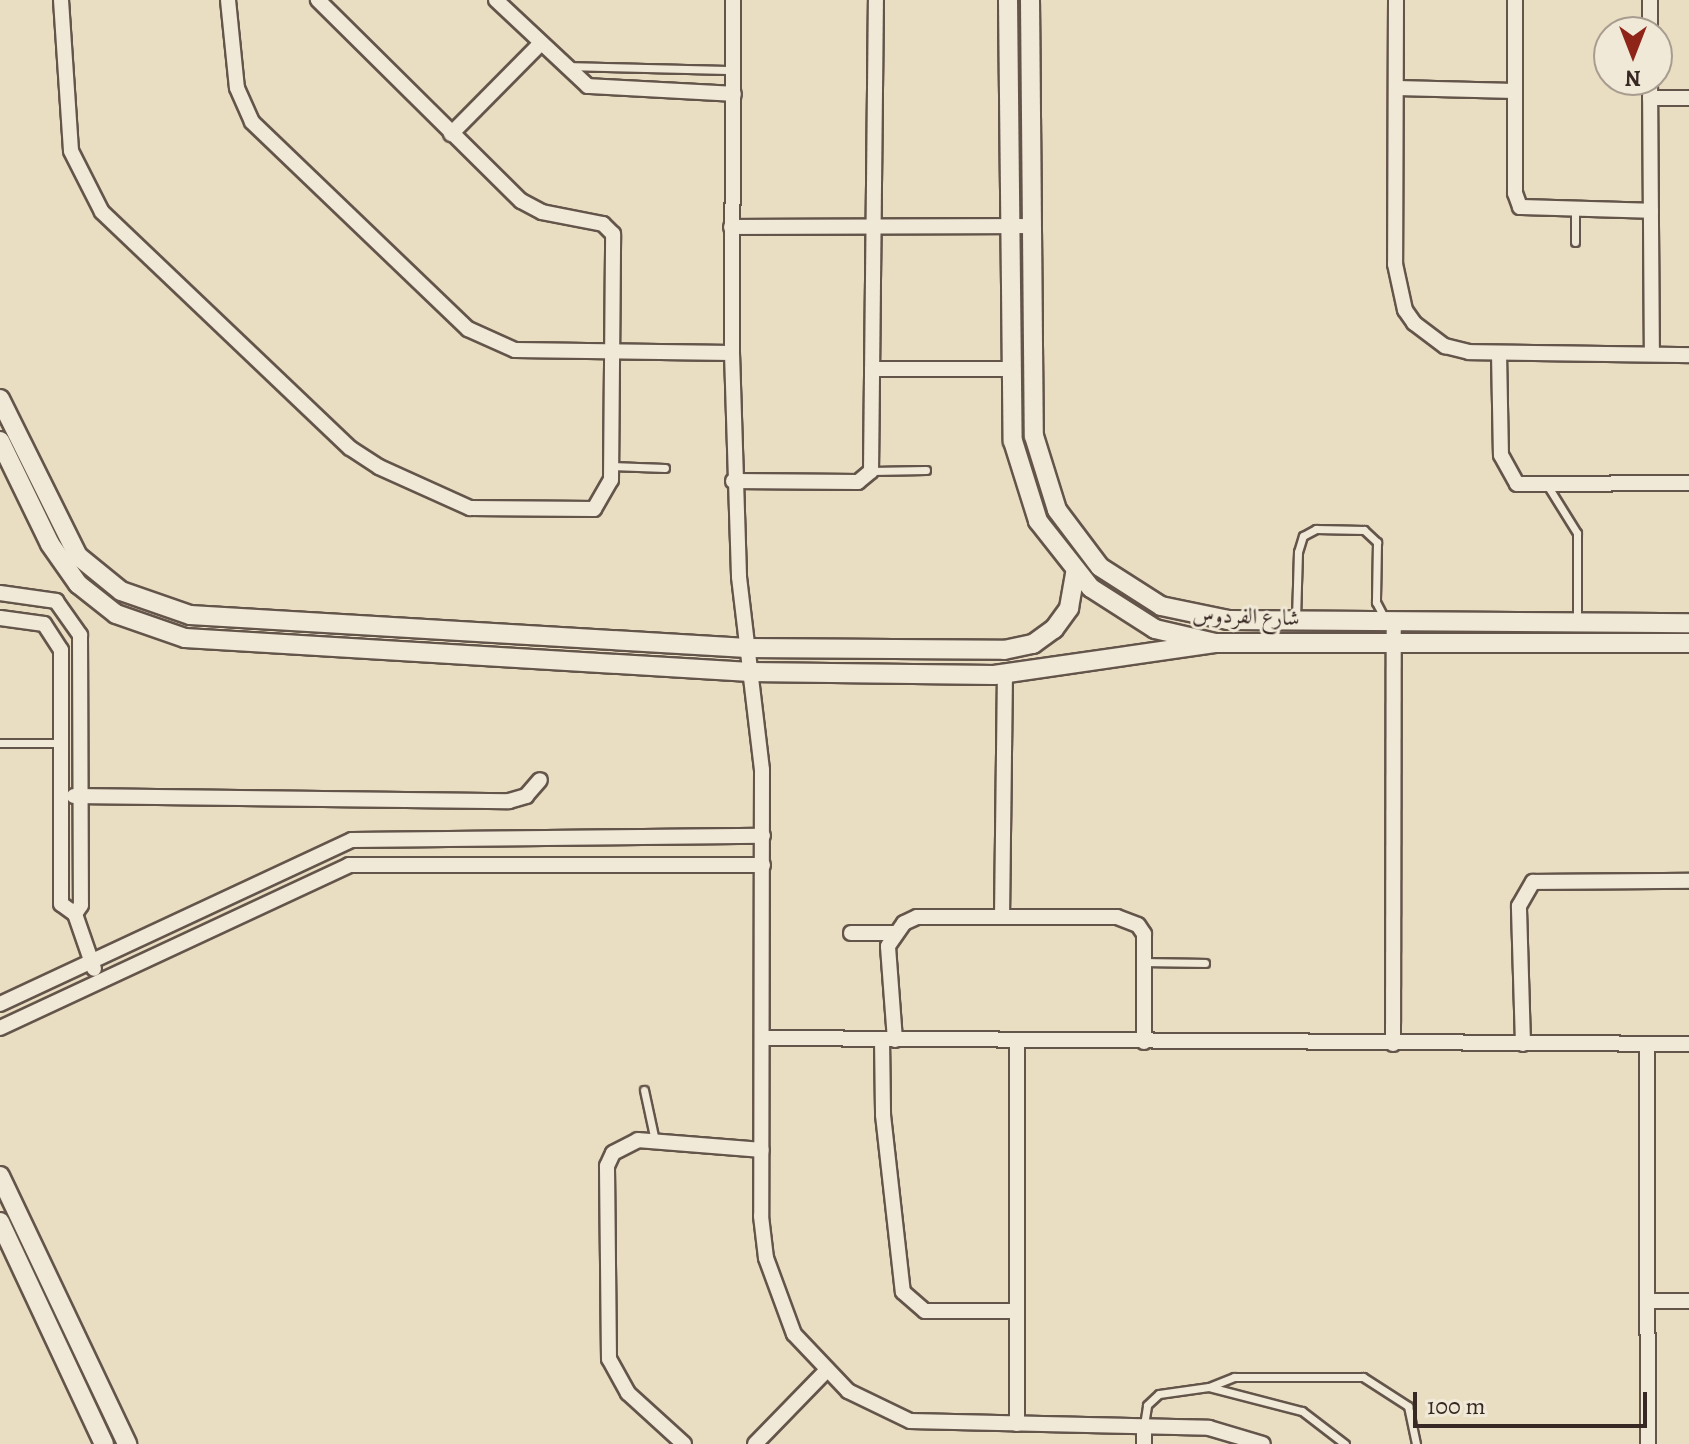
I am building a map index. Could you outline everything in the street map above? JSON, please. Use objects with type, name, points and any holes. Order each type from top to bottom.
[{"type":"street","points":[[61,0],[71,151],[88,194],[350,448],[411,485],[494,513],[594,509],[606,496],[611,466],[613,234],[603,224],[542,212],[521,201],[318,0]]},
{"type":"street","points":[[228,0],[237,88],[252,122],[468,329],[515,350],[732,353]]},
{"type":"street","points":[[496,0],[561,66],[601,90],[734,94]]},
{"type":"street","points":[[733,0],[733,481],[763,836],[765,1038],[761,1216],[777,1296],[794,1334],[826,1371],[874,1409],[910,1421],[1209,1428],[1263,1444]]},
{"type":"street","points":[[733,481],[858,482],[871,471],[876,0]]},
{"type":"street","name":"شارع الفردوس","points":[[1008,0],[1010,369],[1022,482],[1038,521],[1075,573],[1155,629],[1215,643],[1689,643]]},
{"type":"street","name":"شارع الفردوس","points":[[1030,0],[1034,436],[1057,510],[1077,541],[1100,567],[1161,606],[1228,620],[1296,623],[1689,623]]},
{"type":"street","points":[[1396,0],[1395,264],[1405,310],[1445,346],[1499,353],[1689,355]]},
{"type":"street","points":[[1515,0],[1520,207],[1651,211]]},
{"type":"street","points":[[451,134],[540,44]]},
{"type":"street","points":[[1397,88],[1515,91]]},
{"type":"street","points":[[1652,354],[1650,98],[1689,98]]},
{"type":"street","points":[[731,227],[1030,226]]},
{"type":"street","points":[[1499,353],[1501,455],[1517,484],[1549,488],[1689,483]]},
{"type":"street","points":[[872,369],[1010,369]]},
{"type":"street","points":[[0,399],[78,556],[121,591],[154,607],[209,616],[747,648],[1021,647],[1063,619],[1075,573]]},
{"type":"street","points":[[0,441],[50,544],[78,584],[116,614],[161,633],[750,672],[1005,674],[1215,643]]},
{"type":"street","points":[[0,593],[47,596],[77,625],[81,905],[75,914]]},
{"type":"street","points":[[0,618],[37,620],[56,635],[61,743],[62,908],[75,914],[90,962],[100,980]]},
{"type":"street","points":[[1393,1044],[1394,623]]},
{"type":"street","points":[[1002,917],[1005,674]]},
{"type":"street","points":[[61,795],[509,801],[526,796],[540,780]]},
{"type":"street","points":[[0,1004],[352,840],[763,836]]},
{"type":"street","points":[[0,1028],[315,878],[367,862],[763,865]]},
{"type":"street","points":[[1523,1044],[1519,906],[1533,882],[1689,881]]},
{"type":"street","points":[[851,933],[894,933],[917,917],[1128,918],[1144,934],[1144,1042]]},
{"type":"street","points":[[894,933],[888,960],[889,1039],[883,1115],[903,1292],[925,1311],[1017,1311]]},
{"type":"street","points":[[765,1038],[1689,1044]]},
{"type":"street","points":[[1017,1041],[1017,1424]]},
{"type":"street","points":[[1647,1044],[1648,1444]]},
{"type":"street","points":[[684,1444],[623,1387],[605,1339],[607,1166],[629,1142],[655,1141],[762,1150]]},
{"type":"street","points":[[0,1176],[127,1444]]},
{"type":"street","points":[[0,1222],[104,1444]]},
{"type":"street","points":[[1648,1301],[1689,1301]]},
{"type":"street","points":[[755,1444],[826,1371]]},
{"type":"street","points":[[1144,1427],[1144,1444]]},
{"type":"lane","points":[[561,66],[734,70]]},
{"type":"lane","points":[[1575,211],[1575,242]]},
{"type":"lane","points":[[611,466],[665,468]]},
{"type":"lane","points":[[871,471],[926,470]]},
{"type":"lane","points":[[1549,488],[1577,533],[1577,623]]},
{"type":"lane","points":[[1296,623],[1298,552],[1303,536],[1316,529],[1364,530],[1377,542],[1376,602],[1394,623]]},
{"type":"lane","points":[[0,743],[61,743]]},
{"type":"lane","points":[[1145,962],[1205,963]]},
{"type":"lane","points":[[644,1090],[655,1141]]},
{"type":"lane","points":[[1144,1427],[1147,1405],[1159,1394],[1209,1387],[1234,1377],[1363,1377],[1408,1406],[1416,1444]]},
{"type":"lane","points":[[1209,1387],[1302,1411],[1345,1444]]}]
